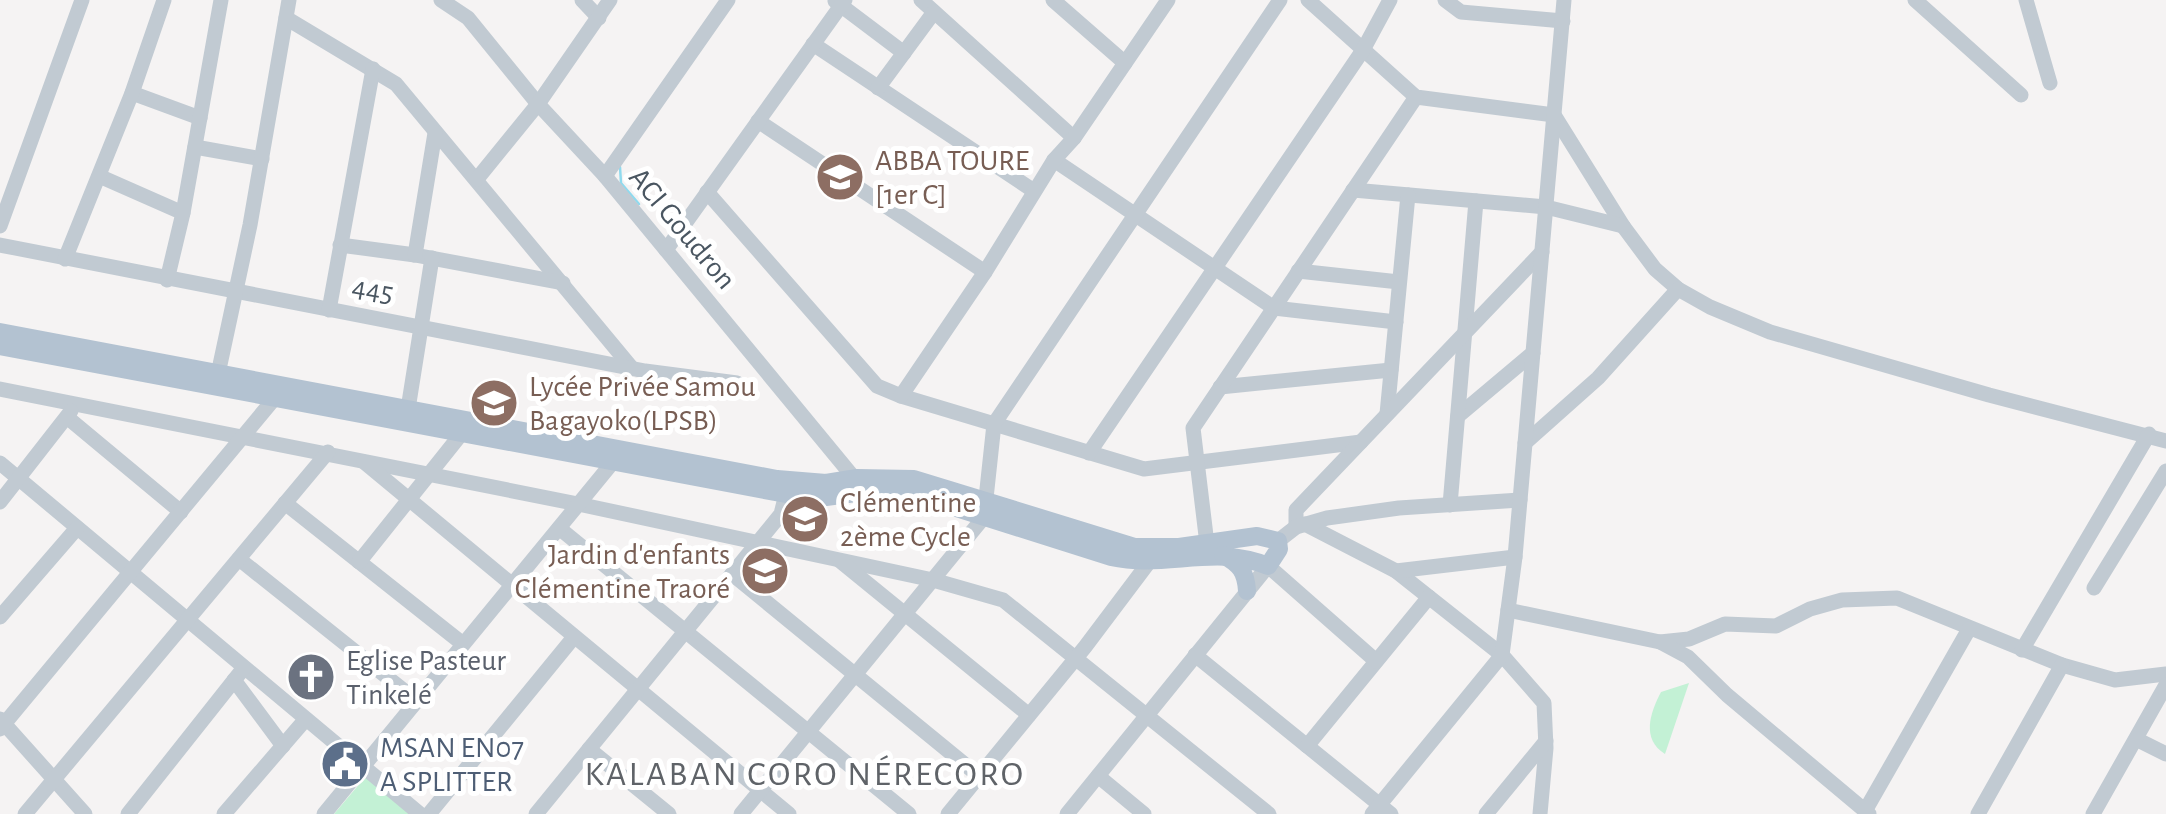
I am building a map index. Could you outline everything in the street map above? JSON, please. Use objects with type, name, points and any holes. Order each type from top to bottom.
[{"type":"main road","points":[[0,332],[797,482],[906,492],[985,509],[1135,548],[1215,549],[1268,566],[1279,549],[1278,540],[1257,536],[1215,549],[1149,562],[1111,557],[985,509]]},
{"type":"main road","points":[[0,346],[786,494],[826,497],[860,485]]},
{"type":"main road","points":[[1215,549],[1238,563],[1247,591]]},
{"type":"street","points":[[0,226],[82,0]]},
{"type":"street","points":[[65,259],[132,93],[164,0]]},
{"type":"street","points":[[218,374],[262,159],[289,0]]},
{"type":"street","points":[[442,0],[468,18],[538,104],[605,176]]},
{"type":"street","points":[[582,0],[598,18]]},
{"type":"street","points":[[477,179],[538,104],[610,0]]},
{"type":"street","name":"ACI Goudron","points":[[728,0],[605,176],[860,485]]},
{"type":"street","points":[[921,0],[1074,138]]},
{"type":"street","points":[[1053,0],[1125,64]]},
{"type":"street","points":[[741,814],[905,614],[985,509],[994,424],[1280,0]]},
{"type":"street","points":[[1308,0],[1416,97],[1554,115]]},
{"type":"street","points":[[1089,453],[1364,50],[1390,0]]},
{"type":"street","points":[[1445,0],[1462,12],[1562,21]]},
{"type":"street","points":[[1195,654],[1381,811],[1502,654],[1515,556],[1564,0]]},
{"type":"street","points":[[1915,0],[2020,94]]},
{"type":"street","points":[[2026,0],[2050,83]]},
{"type":"street","points":[[167,280],[184,213],[218,1]]},
{"type":"street","points":[[901,396],[985,272],[1054,160],[1074,138],[1164,1]]},
{"type":"street","points":[[666,250],[840,2],[904,52]]},
{"type":"street","points":[[878,88],[934,12]]},
{"type":"street","points":[[286,18],[396,84],[631,367]]},
{"type":"street","points":[[813,44],[1034,191]]},
{"type":"street","points":[[329,310],[373,70]]},
{"type":"street","points":[[132,93],[200,118]]},
{"type":"street","points":[[1215,549],[1193,428],[1416,97]]},
{"type":"street","points":[[1554,115],[1623,226],[1655,269],[1678,290],[1770,332],[1990,395],[2161,438],[2022,650]]},
{"type":"street","points":[[758,121],[985,272]]},
{"type":"street","points":[[414,254],[436,133]]},
{"type":"street","points":[[195,147],[262,159]]},
{"type":"street","points":[[1054,160],[1274,308],[1396,322]]},
{"type":"street","points":[[100,176],[184,213]]},
{"type":"street","points":[[1353,190],[1546,207],[1623,226]]},
{"type":"street","points":[[707,192],[877,386],[901,396],[1144,469],[1361,442]]},
{"type":"street","points":[[1387,414],[1408,195]]},
{"type":"street","points":[[1450,504],[1476,201]]},
{"type":"street","points":[[340,244],[563,283]]},
{"type":"street","name":"445","points":[[0,246],[631,367],[738,383]]},
{"type":"street","points":[[1540,814],[1546,741],[1544,704],[1502,654],[1396,571],[1300,525],[1296,510],[1542,252]]},
{"type":"street","points":[[408,409],[432,258]]},
{"type":"street","points":[[1298,271],[1400,282]]},
{"type":"street","points":[[1525,442],[1598,378],[1678,290]]},
{"type":"street","points":[[1458,416],[1533,353]]},
{"type":"street","points":[[1220,387],[1391,370]]},
{"type":"street","points":[[0,389],[71,411],[244,435],[328,452],[837,559],[1003,600],[1268,814]]},
{"type":"street","points":[[84,814],[1,724],[274,400]]},
{"type":"street","points":[[0,502],[71,411]]},
{"type":"street","points":[[71,411],[181,512]]},
{"type":"street","points":[[359,562],[462,433]]},
{"type":"street","points":[[25,814],[328,452]]},
{"type":"street","points":[[361,459],[788,814]]},
{"type":"street","points":[[324,814],[612,462]]},
{"type":"street","points":[[0,463],[187,621],[239,675],[305,720],[420,814]]},
{"type":"street","points":[[2094,588],[2166,471]]},
{"type":"street","points":[[542,812],[781,514],[786,494]]},
{"type":"street","points":[[1278,540],[1300,525],[1399,508],[1520,500]]},
{"type":"street","points":[[286,503],[463,644]]},
{"type":"street","points":[[0,617],[77,528]]},
{"type":"street","points":[[559,528],[909,814]]},
{"type":"street","points":[[1396,571],[1515,556]]},
{"type":"street","points":[[239,558],[417,701]]},
{"type":"street","points":[[837,559],[1029,715]]},
{"type":"street","points":[[948,814],[1149,562]]},
{"type":"street","points":[[1067,814],[1268,566],[1376,661]]},
{"type":"street","points":[[732,574],[979,776]]},
{"type":"street","points":[[1307,746],[1429,597]]},
{"type":"street","points":[[1660,642],[1688,639],[1725,624],[1776,626],[1842,600],[1896,598],[2062,665],[2116,680],[2166,674]]},
{"type":"street","points":[[1508,610],[1660,642],[1688,657],[1727,695],[1867,812],[1969,630]]},
{"type":"street","points":[[428,814],[574,638]]},
{"type":"street","points":[[1978,814],[2062,665]]},
{"type":"street","points":[[239,675],[282,746]]},
{"type":"street","points":[[128,814],[239,675]]},
{"type":"street","points":[[2094,814],[2166,685]]},
{"type":"street","points":[[224,814],[305,720]]},
{"type":"street","points":[[2136,739],[2166,754]]},
{"type":"street","points":[[1486,814],[1546,741]]},
{"type":"street","points":[[589,749],[669,814]]},
{"type":"street","points":[[1098,776],[1144,814]]},
{"type":"green space","points":[[1689,683],[1665,754],[1657,748],[1650,733],[1654,708],[1661,692]]},
{"type":"green space","points":[[367,775],[416,814],[334,814]]},
{"type":"waterway","points":[[620,167],[621,183],[639,204]]},
{"type":"place","name":"ABBA TOURE [1er C]","points":[[840,177]]},
{"type":"place","name":"Lycée Privée Samou Bagayoko(LPSB)","points":[[494,403]]},
{"type":"place","name":"Clémentine 2ème Cycle","points":[[805,519]]},
{"type":"place","name":"Jardin d'enfants Clémentine Traoré","points":[[765,571]]},
{"type":"place","name":"Eglise Pasteur Tinkelé","points":[[311,677]]},
{"type":"place","name":"MSAN EN07 A SPLITTER","points":[[345,764]]},
{"type":"district","name":"KALABAN CORO NÉRECORO","points":[[805,773]]}]
